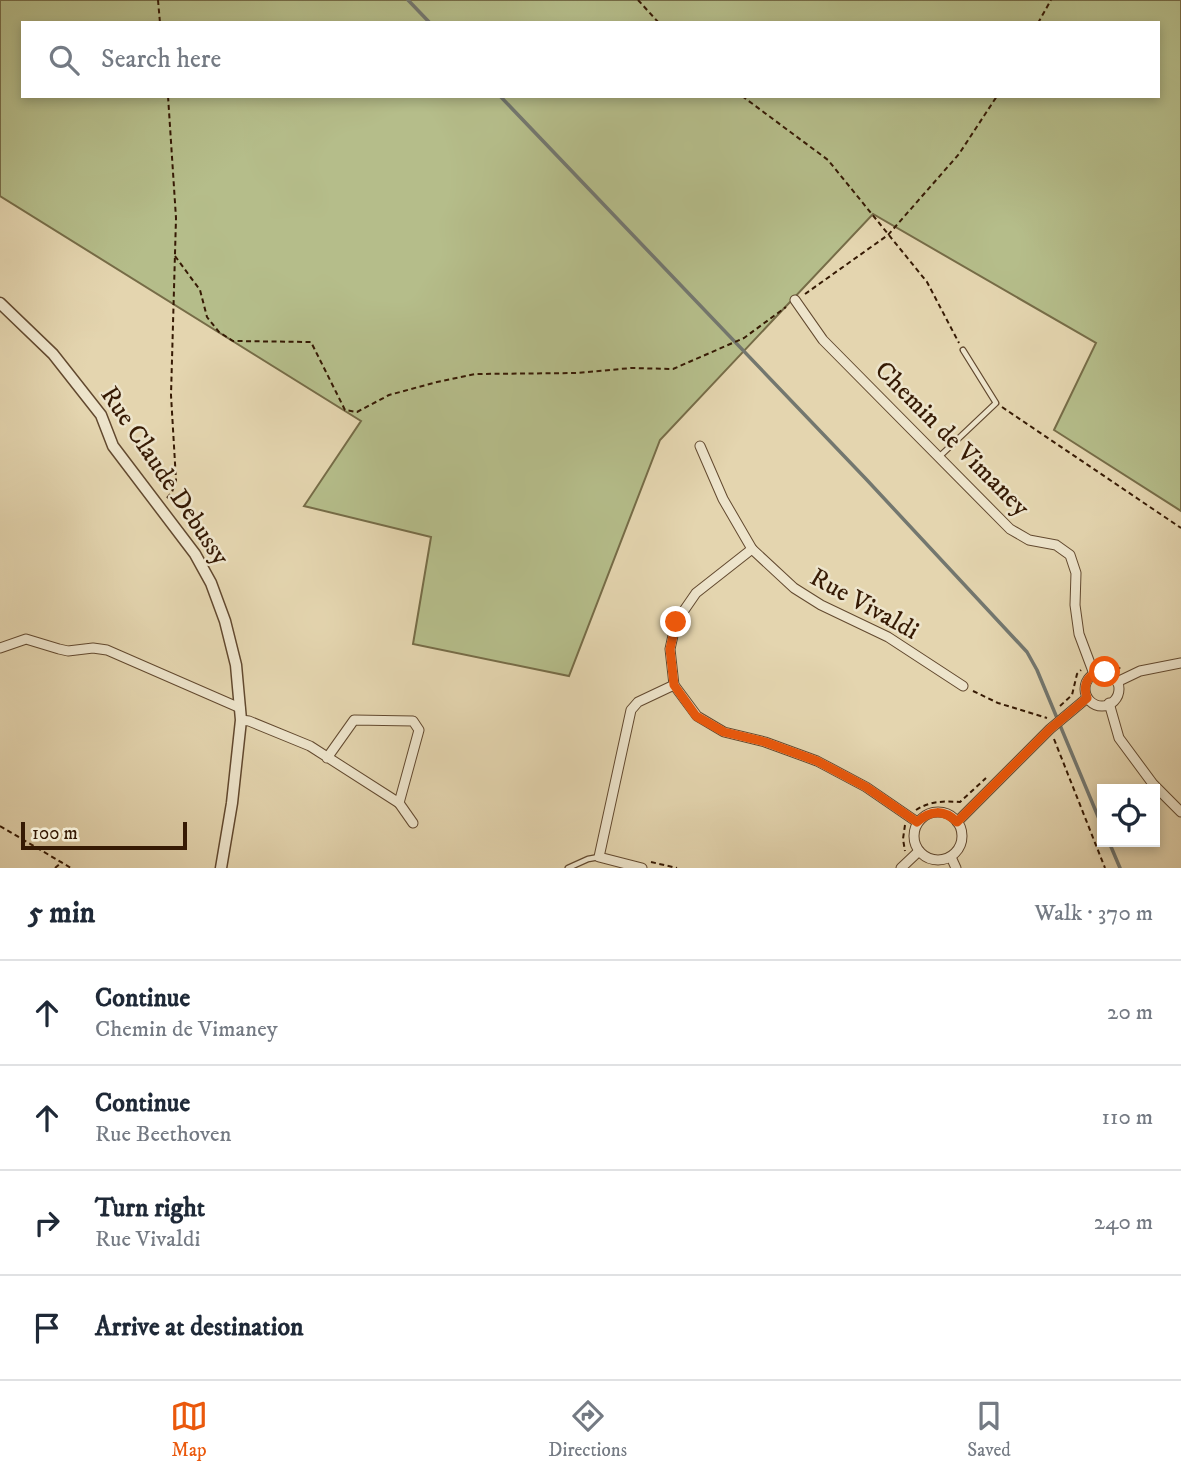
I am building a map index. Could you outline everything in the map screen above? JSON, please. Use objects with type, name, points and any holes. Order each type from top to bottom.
[{"type":"street","name":"Chemin de Vimaney","points":[[795,300],[823,340],[1010,529],[1029,540],[1056,545],[1070,555],[1076,573],[1079,634],[1094,674]]},
{"type":"street","name":"Rue Claude Debussy","points":[[0,303],[54,354],[101,415],[113,446],[195,554],[211,583],[225,621],[236,665],[241,720],[232,803],[221,868]]},
{"type":"street","name":"Rue Vivaldi","points":[[700,446],[723,499],[752,549],[794,588],[821,605],[888,637],[963,686]]},
{"type":"street","points":[[752,549],[696,593],[676,622],[670,649],[674,685],[696,716],[724,732],[765,742],[817,761],[866,787],[917,822]]},
{"type":"street","points":[[0,648],[26,639],[68,651],[93,648],[107,650],[240,708]]},
{"type":"street","points":[[1117,682],[1140,671],[1181,663]]},
{"type":"street","points":[[1105,672],[1117,682],[1118,692],[1109,703],[1095,704],[1087,698],[1086,681],[1094,674],[1105,672]]},
{"type":"street","points":[[642,868],[599,857],[631,710],[638,702],[674,685]]},
{"type":"street","points":[[957,822],[1050,729],[1059,714],[1087,698]]},
{"type":"street","points":[[1109,703],[1119,738],[1153,785],[1181,812]]},
{"type":"street","points":[[241,720],[310,746],[399,803],[413,824]]},
{"type":"street","points":[[327,758],[354,720],[414,721],[419,730],[399,803]]},
{"type":"street","points":[[944,813],[957,822],[962,837],[951,858],[936,861],[929,859],[914,845],[917,822],[928,814],[944,813]]},
{"type":"street","points":[[901,868],[919,851]]},
{"type":"street","points":[[951,858],[956,868]]},
{"type":"lane","points":[[940,456],[996,403],[962,350]]},
{"type":"lane","points":[[568,868],[599,857]]},
{"type":"path","points":[[158,0],[160,21]]},
{"type":"path","points":[[638,0],[657,21]]},
{"type":"path","points":[[1039,21],[1051,0]]},
{"type":"path","points":[[160,507],[172,492],[176,480],[171,395],[176,218],[168,98]]},
{"type":"path","points":[[745,98],[828,160],[927,282],[962,350]]},
{"type":"path","points":[[175,256],[200,290],[207,317],[219,332],[233,341],[311,342],[345,410],[357,412],[388,395],[475,374],[673,369],[744,338],[888,235],[959,154],[996,98]]},
{"type":"path","points":[[996,403],[1181,528]]},
{"type":"path","points":[[1059,714],[1072,695],[1077,674],[1089,661],[1108,662],[1121,670]]},
{"type":"path","points":[[963,686],[998,703],[1047,718]]},
{"type":"path","points":[[1050,729],[1105,868]]},
{"type":"path","points":[[906,853],[903,839],[905,822],[909,815],[926,804],[943,801],[960,803],[989,774]]},
{"type":"path","points":[[0,826],[71,868]]},
{"type":"path","points":[[55,868],[62,862]]},
{"type":"green space","points":[[0,0],[1181,0],[1181,511],[1054,430],[1096,343],[873,214],[660,440],[569,676],[413,644],[431,537],[304,506],[361,421],[0,196]]},
{"type":"waterway","points":[[408,0],[428,21]]},
{"type":"waterway","points":[[502,98],[866,479],[1027,652],[1097,814]]},
{"type":"waterway","points":[[1111,847],[1120,868]]},
{"type":"route","points":[[676,622],[670,649],[674,685],[696,716],[724,732],[765,742],[817,761],[866,787],[917,822],[936,812],[951,816],[957,822],[1050,729],[1087,698],[1086,681],[1094,674],[1105,672]]}]
